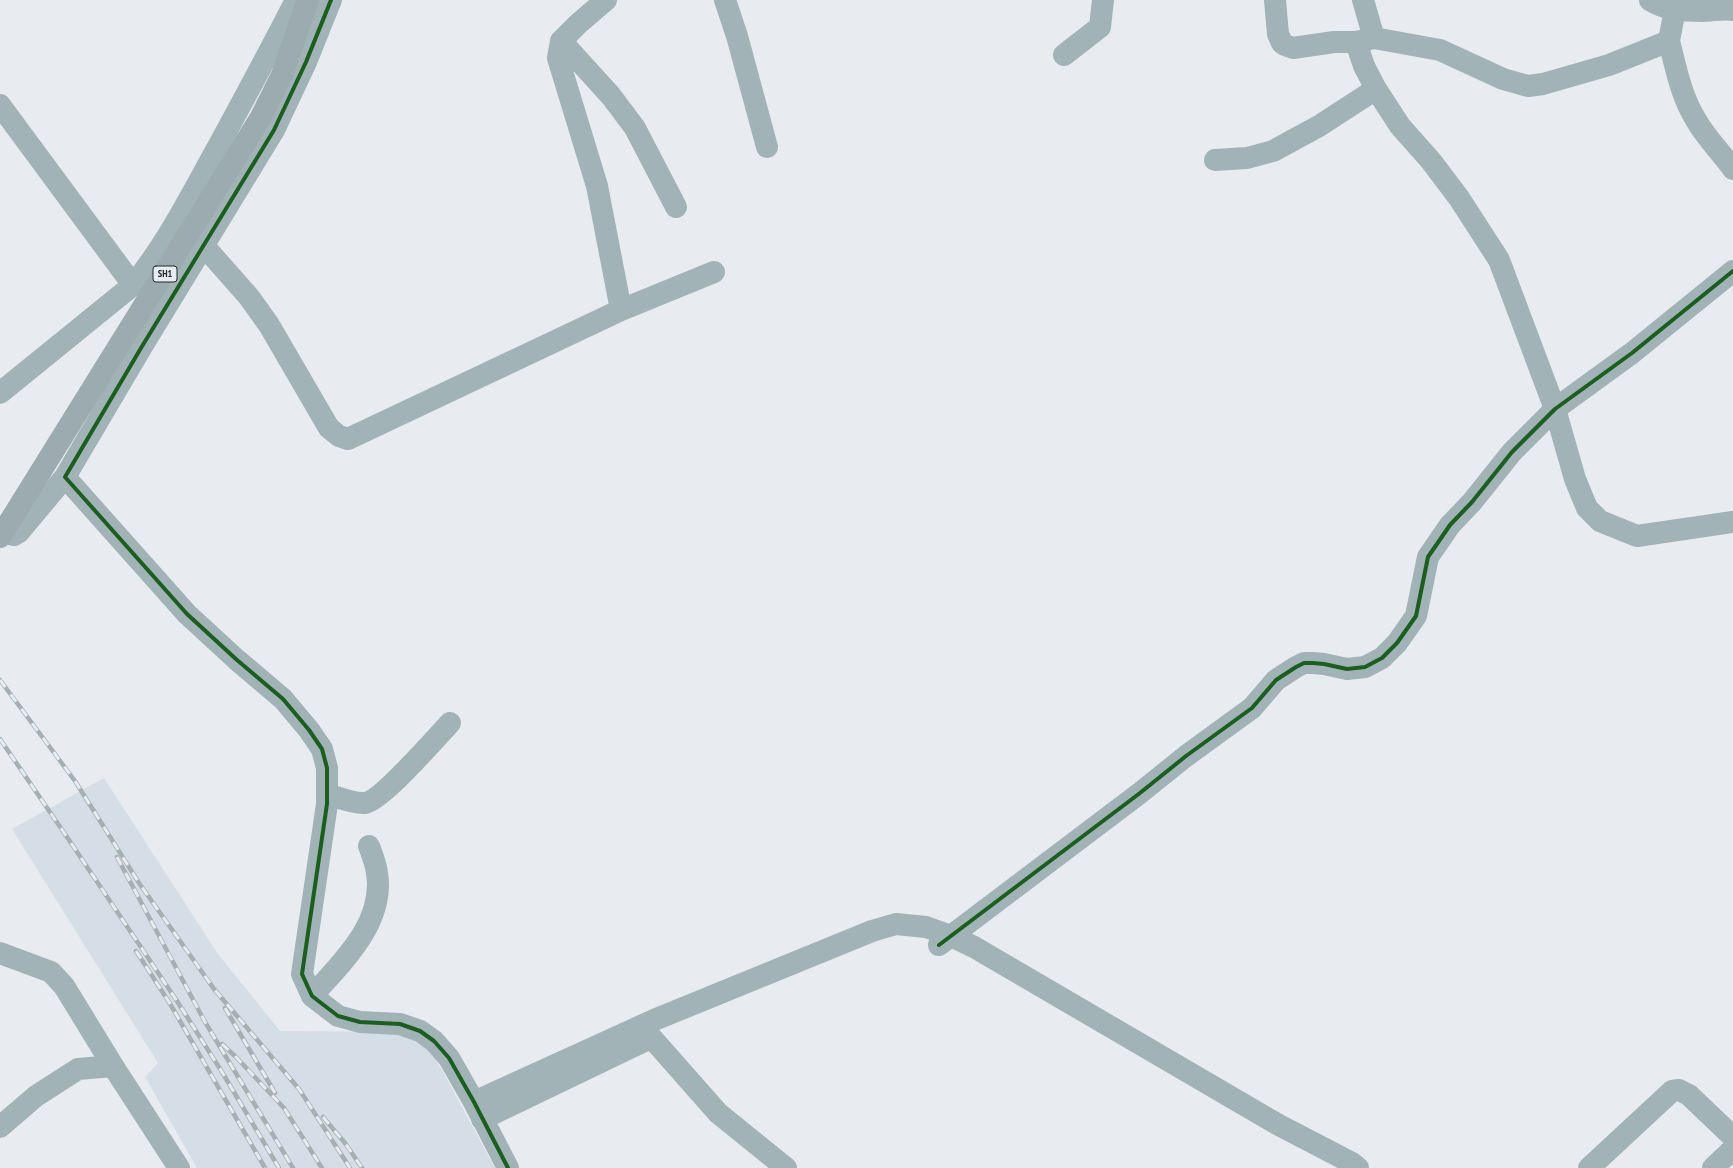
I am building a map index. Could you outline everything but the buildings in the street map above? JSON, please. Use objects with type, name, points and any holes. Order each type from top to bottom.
[{"type":"main road","name":"SH1","points":[[0,536],[261,117],[282,76],[308,0]]},
{"type":"street","points":[[0,393],[133,285],[151,263],[179,217],[269,54],[296,0]]},
{"type":"street","points":[[0,528],[6,533],[14,535],[19,532],[65,477],[141,348],[274,130],[306,62],[331,0]]},
{"type":"street","points":[[606,0],[561,41],[558,58],[597,186],[621,310]]},
{"type":"street","points":[[725,0],[737,36],[767,147]]},
{"type":"street","points":[[1064,55],[1100,27],[1103,0]]},
{"type":"street","points":[[1276,0],[1278,34],[1282,43],[1293,48],[1334,42],[1365,40],[1440,50],[1503,79],[1528,86],[1543,84],[1609,65],[1669,41]]},
{"type":"street","points":[[1363,0],[1365,40],[1364,66],[1376,89],[1400,126],[1431,161],[1459,198],[1499,260],[1555,409],[1574,479],[1587,508],[1600,521],[1636,536],[1733,522]]},
{"type":"street","points":[[1650,0],[1659,6],[1675,9],[1701,11],[1733,10]]},
{"type":"street","points":[[1675,9],[1669,41],[1685,99],[1707,137],[1733,169]]},
{"type":"street","points":[[561,41],[611,96],[635,128],[676,208]]},
{"type":"street","points":[[1215,160],[1247,158],[1273,151],[1319,126],[1376,89]]},
{"type":"street","points":[[0,105],[133,285]]},
{"type":"street","points":[[204,246],[248,297],[269,325],[329,428],[339,436],[348,439],[621,310],[714,272]]},
{"type":"street","points":[[945,941],[1140,793],[1186,756],[1252,708],[1276,680],[1296,667],[1304,663],[1319,663],[1347,669],[1365,667],[1382,658],[1397,643],[1416,616],[1428,557],[1450,525],[1472,502],[1512,452],[1555,409],[1632,353],[1733,271]]},
{"type":"street","points":[[65,477],[187,614],[237,660],[283,699],[309,730],[322,749],[327,768],[327,804],[302,974],[312,996],[338,1016],[360,1022],[400,1024],[420,1031],[434,1041],[449,1058],[508,1168]]},
{"type":"street","points":[[327,794],[359,803],[367,803],[376,798],[391,785],[450,723]]},
{"type":"street","points":[[312,996],[358,943],[370,922],[377,894],[377,872],[369,846]]},
{"type":"street","points":[[478,1110],[654,1020],[872,931],[896,924],[926,927],[992,973],[1232,1113],[1333,1168]]},
{"type":"street","points":[[478,1110],[652,1037],[857,948],[892,939],[915,938],[945,941],[974,947],[1277,1124],[1352,1163],[1358,1168]]},
{"type":"street","points":[[0,953],[51,972],[64,986],[113,1066],[179,1168]]},
{"type":"street","points":[[652,1037],[718,1113],[786,1168]]},
{"type":"street","points":[[0,1127],[36,1096],[78,1069],[113,1066]]},
{"type":"street","points":[[1589,1168],[1672,1091],[1680,1090],[1689,1095],[1733,1137]]},
{"type":"street","points":[[1713,1168],[1733,1149]]},
{"type":"shaded area","points":[[104,778],[218,954],[280,1031],[405,1032],[432,1052],[495,1168],[197,1168],[145,1077],[158,1063],[12,829]]},
{"type":"railway","points":[[0,680],[75,781],[139,883],[214,989],[299,1089],[350,1168]]},
{"type":"railway","points":[[0,739],[177,1001],[222,1072],[279,1168]]},
{"type":"railway","points":[[117,857],[205,1022],[293,1168]]},
{"type":"railway","points":[[136,951],[169,1002],[265,1168]]},
{"type":"railway","points":[[225,1008],[275,1093]]},
{"type":"railway","points":[[222,1044],[284,1108],[322,1168]]},
{"type":"railway","points":[[323,1117],[345,1143],[362,1168]]},
{"type":"cycle path","points":[[331,0],[306,62],[274,130],[141,348],[65,477],[187,614],[237,660],[283,699],[309,730],[322,749],[327,768],[327,804],[302,974],[312,996],[338,1016],[360,1022],[400,1024],[420,1031],[434,1041],[449,1058],[474,1102],[508,1168]]},
{"type":"cycle path","points":[[939,945],[1140,793],[1186,756],[1252,708],[1276,680],[1296,667],[1304,663],[1313,663],[1347,669],[1365,667],[1382,658],[1397,643],[1416,616],[1428,557],[1450,525],[1472,502],[1512,452],[1555,409],[1632,353],[1733,271]]}]
